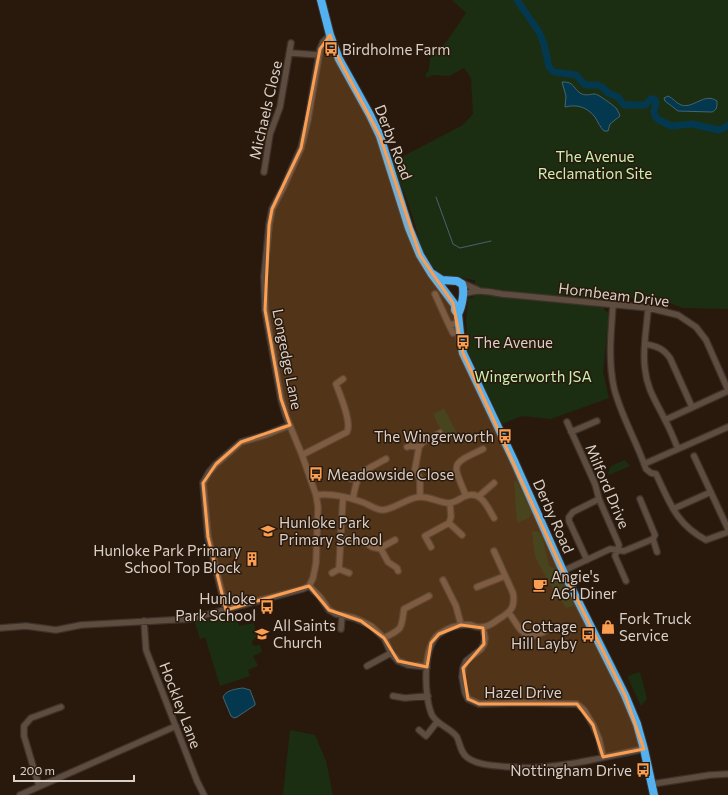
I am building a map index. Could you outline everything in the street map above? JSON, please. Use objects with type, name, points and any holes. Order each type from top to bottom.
[{"type":"highway","name":"Derby Road","points":[[321,0],[330,35],[339,60],[375,125],[413,240],[431,273],[453,303],[458,314],[463,353],[515,462],[563,571],[625,695],[637,724],[654,795]]},
{"type":"highway","points":[[431,273],[442,280],[456,282],[463,287],[462,295],[455,300],[448,296],[446,286],[456,282]]},
{"type":"highway","name":"Derby Road","points":[[458,314],[461,309],[462,295]]},
{"type":"street","name":"Longedge Lane","points":[[226,610],[208,536],[203,483],[209,472],[216,464],[241,442],[266,435],[290,425],[281,399],[266,310],[264,277],[267,241],[272,209],[301,148],[308,119],[322,42],[330,35]]},
{"type":"street","name":"Michaels Close","points":[[264,172],[270,134],[280,107],[291,43]]},
{"type":"street","name":"Michaels Close","points":[[290,53],[319,55]]},
{"type":"street","name":"Hornbeam Drive","points":[[456,282],[478,290],[502,294],[648,308],[678,315],[696,326],[706,340],[728,390]]},
{"type":"street","name":"Hornbeam Drive","points":[[462,295],[478,290]]},
{"type":"street","points":[[436,294],[453,334]]},
{"type":"street","points":[[613,305],[610,346],[611,371],[614,389],[619,403],[646,469],[651,473],[656,474],[679,520],[693,533],[706,540],[728,530],[694,456]]},
{"type":"street","points":[[648,308],[644,355],[645,371],[649,390],[678,449]]},
{"type":"street","points":[[450,324],[459,322]]},
{"type":"street","points":[[644,344],[660,347],[666,351],[692,407]]},
{"type":"street","points":[[302,454],[347,432],[349,427],[348,421],[336,384],[343,379]]},
{"type":"street","points":[[665,420],[728,390]]},
{"type":"street","name":"Milford Drive","points":[[571,432],[597,421]]},
{"type":"street","name":"Milford Drive","points":[[567,422],[595,484],[599,499],[619,545],[615,556],[626,581]]},
{"type":"street","points":[[0,628],[26,626],[56,630],[81,625],[190,619],[294,592],[309,586],[313,578],[316,563],[318,508],[316,495],[290,425]]},
{"type":"street","points":[[644,464],[728,427]]},
{"type":"street","points":[[420,497],[420,479],[415,469],[419,447],[423,442],[440,433]]},
{"type":"street","points":[[407,447],[419,447]]},
{"type":"street","points":[[466,496],[456,473],[456,467],[459,461],[483,449]]},
{"type":"street","points":[[353,499],[357,480],[360,475],[386,459]]},
{"type":"street","points":[[345,477],[357,480]]},
{"type":"street","points":[[479,496],[494,482]]},
{"type":"street","points":[[673,509],[711,492]]},
{"type":"street","points":[[316,495],[322,494],[353,499],[381,510],[386,510],[408,500],[420,497],[450,503],[466,496],[479,496],[494,518]]},
{"type":"street","points":[[339,569],[342,539],[343,497]]},
{"type":"street","points":[[587,560],[569,517],[573,512],[599,499]]},
{"type":"street","points":[[640,499],[655,535],[653,539],[657,552]]},
{"type":"street","points":[[418,538],[425,536],[449,523],[451,517],[450,503]]},
{"type":"street","points":[[449,523],[462,535]]},
{"type":"street","points":[[425,536],[431,547]]},
{"type":"street","points":[[342,539],[363,541],[372,547],[381,549],[388,562],[397,568],[398,571]]},
{"type":"street","points":[[563,571],[610,549],[624,551],[653,539]]},
{"type":"street","points":[[381,549],[395,540]]},
{"type":"street","points":[[494,551],[513,593],[514,600],[508,613],[490,625],[483,628],[461,625],[446,630],[434,638],[429,650],[427,668],[428,696],[432,716],[437,722],[451,731],[456,737],[467,758],[483,764],[522,768],[550,767],[644,749]]},
{"type":"street","points":[[339,569],[349,573]]},
{"type":"street","points":[[332,573],[339,569]]},
{"type":"street","points":[[477,587],[505,576]]},
{"type":"street","points":[[443,580],[456,606],[461,625]]},
{"type":"street","points":[[309,586],[320,597],[329,610],[342,616],[354,618],[371,626],[384,638],[391,653],[398,661],[408,665],[427,668]]},
{"type":"street","points":[[384,638],[402,627],[404,609],[429,596]]},
{"type":"street","points":[[508,613],[520,631],[534,636],[544,632]]},
{"type":"street","points":[[341,630],[342,616]]},
{"type":"street","name":"Hockley Lane","points":[[144,621],[146,650],[197,781],[204,795]]},
{"type":"street","name":"Hazel Drive","points":[[483,628],[485,638],[484,644],[481,649],[466,661],[463,668],[462,676],[465,693],[468,699],[479,704],[577,704],[584,710],[593,725],[599,739],[603,757]]},
{"type":"street","points":[[367,666],[391,653]]},
{"type":"street","points":[[393,696],[405,698],[428,696]]},
{"type":"street","points":[[39,786],[24,736],[24,726],[31,718],[62,707]]},
{"type":"street","points":[[419,730],[426,736],[437,722]]},
{"type":"street","points":[[20,795],[176,726]]},
{"type":"street","points":[[652,784],[710,775],[728,774]]},
{"type":"highlighted area","points":[[330,35],[339,59],[380,136],[420,255],[453,303],[463,353],[563,571],[625,695],[644,749],[603,757],[593,725],[577,704],[479,704],[468,699],[463,668],[484,644],[483,628],[461,625],[439,634],[431,643],[427,667],[398,661],[384,638],[361,621],[329,610],[309,586],[226,610],[208,537],[203,483],[216,464],[241,442],[290,425],[281,399],[265,310],[269,225],[272,209],[301,148],[320,49]]},
{"type":"green space","name":"The Avenue Reclamation Site","points":[[452,0],[728,0],[728,309],[683,308],[670,303],[632,298],[604,297],[604,310],[609,313],[603,372],[609,398],[551,419],[522,416],[502,424],[467,350],[465,333],[467,332],[466,320],[468,299],[473,297],[475,280],[439,273],[429,263],[423,251],[410,209],[392,162],[463,125],[473,114],[471,78],[464,68],[449,76],[433,75],[427,78],[425,75],[429,70],[430,58],[447,41],[466,13]]},
{"type":"green space","points":[[444,408],[458,435],[449,440],[445,433],[442,433],[433,414]]},
{"type":"green space","points":[[625,460],[630,466],[609,475],[608,473],[611,466]]},
{"type":"green space","points":[[514,480],[517,482],[532,513],[529,518],[517,523]]},
{"type":"green space","points":[[532,531],[539,532],[543,539],[549,566],[557,570],[574,606],[567,608],[563,604],[545,575],[535,556]]},
{"type":"green space","points":[[235,611],[239,626],[254,623],[256,637],[252,641],[253,646],[260,645],[262,652],[253,656],[258,666],[248,670],[250,676],[220,686],[205,637],[200,639],[194,620]]},
{"type":"green space","points":[[640,672],[647,699],[641,706],[628,678],[628,676]]},
{"type":"green space","points":[[290,730],[315,735],[326,761],[333,795],[283,795]]},
{"type":"water","points":[[562,82],[572,84],[582,94],[595,94],[599,96],[616,108],[620,116],[610,124],[608,131],[604,131],[589,111],[578,106],[565,107],[566,96]]},
{"type":"water","points":[[668,96],[679,104],[686,106],[708,98],[717,101],[717,107],[712,112],[678,111],[665,101],[664,98]]},
{"type":"water","points":[[243,688],[250,690],[255,705],[234,718],[231,716],[223,697],[229,691]]},
{"type":"waterway","points":[[517,0],[539,32],[544,44],[549,67],[554,72],[576,75],[585,85],[597,85],[602,87],[608,93],[618,97],[624,105],[645,105],[651,99],[654,99],[656,102],[654,112],[655,116],[659,120],[671,126],[692,124],[719,130],[728,125]]},
{"type":"waterway","points":[[436,197],[453,244],[460,248],[491,241]]},
{"type":"place","name":"Birdholme Farm","points":[[331,49]]},
{"type":"place","name":"The Avenue","points":[[463,342]]},
{"type":"place","name":"The Wingerworth","points":[[505,436]]},
{"type":"place","name":"Meadowside Close","points":[[316,474]]},
{"type":"place","name":"Hunloke Park Primary School","points":[[268,531]]},
{"type":"place","name":"Hunloke Park Primary School Top Block","points":[[252,559]]},
{"type":"place","name":"Angie's A61 Diner","points":[[540,585]]},
{"type":"place","name":"Hunloke Park School","points":[[267,607]]},
{"type":"place","name":"Fork Truck Service","points":[[608,627]]},
{"type":"place","name":"All Saints Church","points":[[262,634]]},
{"type":"place","name":"Cottage Hill Layby","points":[[588,635]]},
{"type":"place","name":"Nottingham Drive","points":[[643,770]]},
{"type":"park label","name":"Wingerworth JSA","points":[[533,376]]}]
